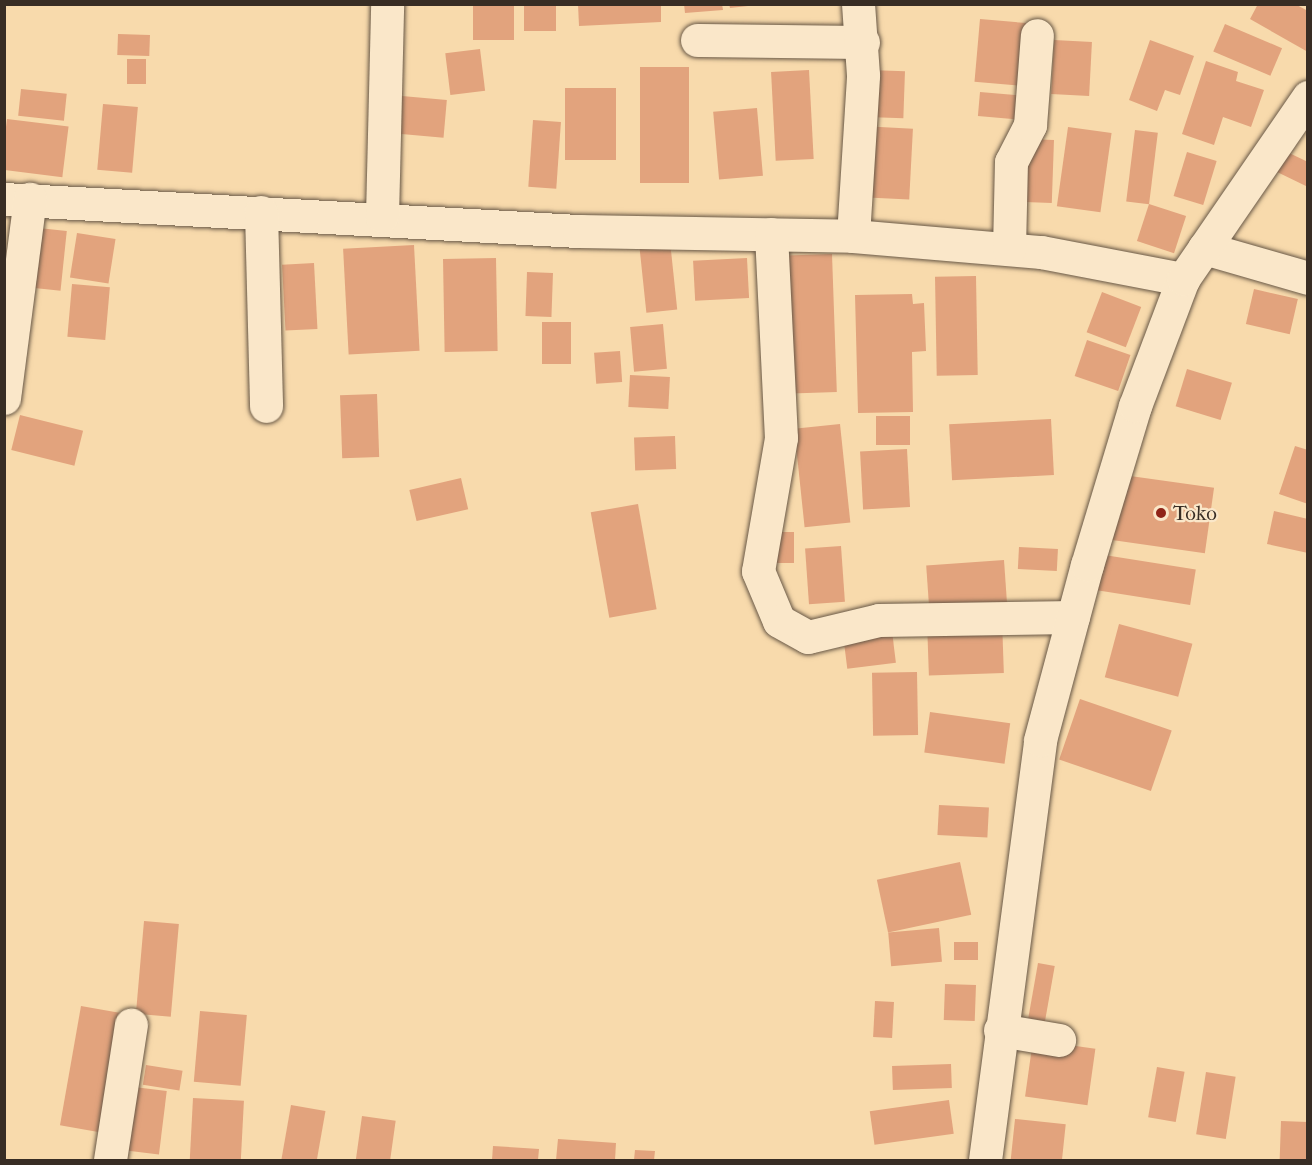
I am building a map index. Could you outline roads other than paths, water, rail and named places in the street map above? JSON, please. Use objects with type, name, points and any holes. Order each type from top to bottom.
[{"type":"street","points":[[382,216],[387,4]]},
{"type":"street","points":[[853,236],[863,42],[858,4]]},
{"type":"street","points":[[1009,249],[1011,162],[1030,125],[1037,35]]},
{"type":"street","points":[[697,40],[863,42]]},
{"type":"street","points":[[984,1161],[1040,740],[1073,616],[1135,406],[1183,279],[1308,97]]},
{"type":"street","points":[[4,398],[17,199],[382,216],[579,231],[853,236],[1009,249],[1183,279]]},
{"type":"street","points":[[261,212],[266,406]]},
{"type":"street","points":[[771,234],[781,438],[758,571],[779,621],[808,637],[879,620],[1073,616]]},
{"type":"street","points":[[1204,248],[1308,278]]},
{"type":"street","points":[[110,1161],[131,1025]]},
{"type":"street","points":[[1000,1030],[1059,1040]]},
{"type":"place","name":"Toko","points":[[1161,513]]}]
